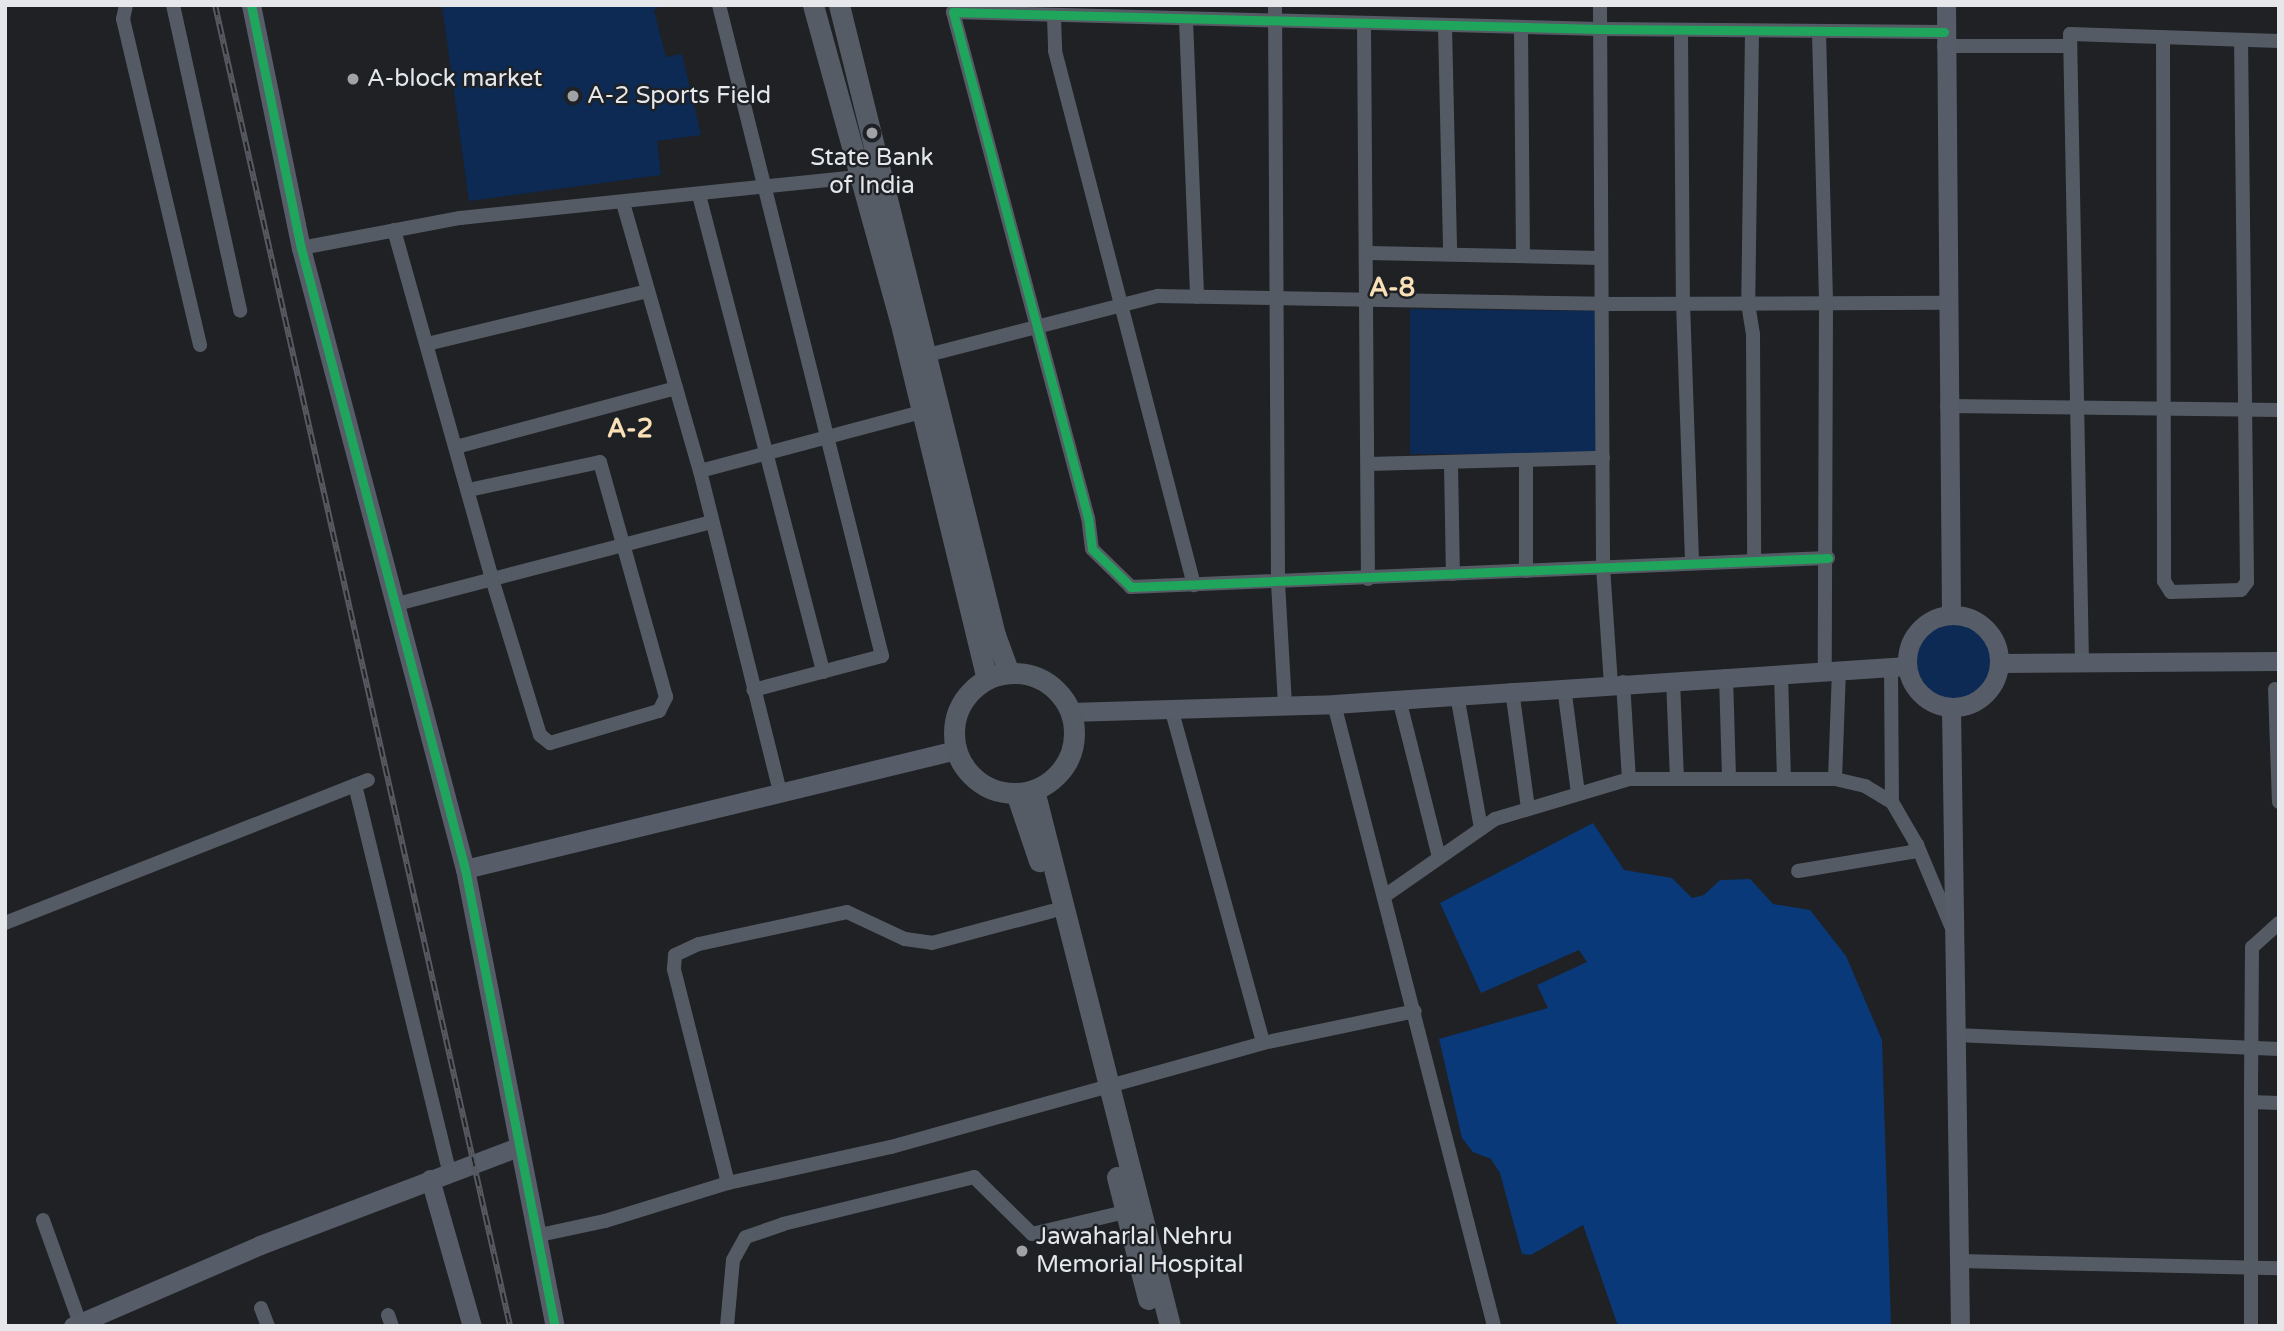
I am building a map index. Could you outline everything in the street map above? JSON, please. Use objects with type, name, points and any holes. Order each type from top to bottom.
[{"type":"main road","points":[[813,5],[860,177],[919,357],[922,412],[986,679]]},
{"type":"main road","points":[[839,5],[919,357],[995,635],[1009,673]]},
{"type":"main road","points":[[1009,673],[1044,681],[1070,712],[1072,749],[1064,766],[1025,792],[980,783],[956,750],[953,734],[962,702],[986,679],[1009,673]]},
{"type":"main road","points":[[1025,792],[1052,911],[1170,1326]]},
{"type":"main road","points":[[1025,792],[1103,1090],[1125,1212],[1155,1326]]},
{"type":"street","points":[[126,5],[123,19],[200,345]]},
{"type":"street","points":[[173,5],[240,311]]},
{"type":"street","points":[[251,5],[301,248],[465,869],[516,1148],[555,1326]]},
{"type":"street","points":[[719,5],[882,656],[753,690]]},
{"type":"street","points":[[1275,5],[1280,298],[1278,583],[1285,705]]},
{"type":"street","points":[[1600,5],[1603,567],[1629,779]]},
{"type":"street","points":[[1946,5],[1947,406],[1951,615]]},
{"type":"street","points":[[1828,558],[1278,583],[1131,587],[1092,549],[1088,518],[950,7],[1054,17],[1819,33],[2070,46]]},
{"type":"street","points":[[1054,17],[1055,51],[1118,304],[1195,585]]},
{"type":"street","points":[[1186,20],[1197,297]]},
{"type":"street","points":[[1364,24],[1368,579]]},
{"type":"street","points":[[1446,26],[1450,252]]},
{"type":"street","points":[[1521,28],[1524,254]]},
{"type":"street","points":[[1681,31],[1683,303],[1692,563]]},
{"type":"street","points":[[1752,32],[1748,303],[1753,334],[1754,561]]},
{"type":"street","points":[[1819,33],[1826,303],[1828,558],[1835,779]]},
{"type":"street","points":[[2082,663],[2070,34],[2279,41]]},
{"type":"street","points":[[2163,37],[2167,408],[2165,581],[2171,592],[2241,590],[2247,582],[2241,40]]},
{"type":"street","points":[[301,248],[460,218],[860,177]]},
{"type":"street","points":[[699,195],[764,454],[823,673]]},
{"type":"street","points":[[623,203],[700,471],[780,792]]},
{"type":"street","points":[[394,230],[492,579],[540,735],[550,743],[659,710],[666,698],[626,542],[600,462],[468,490]]},
{"type":"street","points":[[1367,253],[1450,252],[1601,258]]},
{"type":"street","points":[[427,344],[648,291]]},
{"type":"street","points":[[919,357],[1118,304],[1158,296],[1603,304],[1947,303]]},
{"type":"street","points":[[456,447],[676,388]]},
{"type":"street","points":[[1947,406],[2279,410]]},
{"type":"street","points":[[700,471],[922,412]]},
{"type":"street","points":[[1368,464],[1451,464],[1603,458]]},
{"type":"street","points":[[1526,462],[1526,570]]},
{"type":"street","points":[[1451,464],[1453,574]]},
{"type":"street","points":[[397,604],[626,542],[712,522]]},
{"type":"street","points":[[1892,802],[1899,667],[1920,628],[1951,615],[1968,618],[1988,632],[1999,663],[1995,681],[1984,696],[1969,705],[1951,708],[1921,695],[1899,667]]},
{"type":"street","points":[[1999,663],[2279,661]]},
{"type":"street","points":[[1070,712],[1334,704],[1617,683],[1899,667]]},
{"type":"street","points":[[1781,673],[1784,779]]},
{"type":"street","points":[[1726,677],[1729,779]]},
{"type":"street","points":[[1674,680],[1677,779]]},
{"type":"street","points":[[1564,687],[1578,794]]},
{"type":"street","points":[[2275,689],[2279,802]]},
{"type":"street","points":[[1513,690],[1528,809]]},
{"type":"street","points":[[1457,695],[1481,829]]},
{"type":"street","points":[[1399,699],[1439,857]]},
{"type":"street","points":[[1334,704],[1386,895],[1494,1326]]},
{"type":"street","points":[[1171,708],[1263,1043]]},
{"type":"street","points":[[1951,708],[1960,1326]]},
{"type":"street","points":[[465,869],[956,750]]},
{"type":"street","points":[[1386,895],[1481,829],[1528,809],[1629,779],[1835,779],[1865,786],[1892,802],[1917,845],[1955,934]]},
{"type":"street","points":[[5,923],[362,783],[449,1172]]},
{"type":"street","points":[[1798,871],[1912,852],[1917,845]]},
{"type":"street","points":[[728,1183],[674,969],[675,955],[699,944],[847,912],[905,939],[932,943],[1052,911]]},
{"type":"street","points":[[2251,1326],[2252,947],[2279,923]]},
{"type":"street","points":[[535,1236],[604,1221],[728,1183],[891,1147],[1103,1090],[1263,1043],[1415,1011]]},
{"type":"street","points":[[1956,1035],[2279,1049]]},
{"type":"street","points":[[2251,1102],[2279,1103]]},
{"type":"street","points":[[43,1220],[78,1325],[430,1179],[516,1148]]},
{"type":"street","points":[[727,1326],[733,1260],[746,1237],[783,1224],[974,1177],[1032,1234],[1125,1212]]},
{"type":"street","points":[[430,1179],[472,1326]]},
{"type":"street","points":[[1959,1261],[2279,1268]]},
{"type":"street","points":[[261,1308],[268,1326]]},
{"type":"shaded area","name":"A-2 Sports Field","points":[[442,5],[661,5],[654,11],[666,57],[682,54],[701,135],[657,141],[661,175],[469,201]]},
{"type":"shaded area","points":[[1410,309],[1596,311],[1598,454],[1410,454]]},
{"type":"shaded area","points":[[1945,622],[1961,622],[1982,633],[1993,654],[1993,670],[1982,691],[1961,702],[1945,702],[1931,696],[1919,684],[1913,670],[1913,654],[1919,640],[1931,628]]},
{"type":"shaded area","points":[[1593,823],[1624,870],[1672,878],[1692,898],[1704,895],[1720,880],[1750,879],[1773,904],[1810,910],[1846,956],[1882,1040],[1891,1326],[1618,1326],[1583,1225],[1531,1255],[1522,1254],[1500,1173],[1491,1159],[1473,1152],[1462,1138],[1439,1039],[1548,1008],[1537,985],[1587,962],[1579,950],[1481,993],[1440,903]]},
{"type":"railway","points":[[215,5],[510,1326]]},
{"type":"cycle path","points":[[251,5],[301,248],[465,869],[555,1326]]},
{"type":"cycle path","points":[[1828,558],[1131,587],[1092,549],[1088,518],[953,12],[1600,29],[1944,32]]},
{"type":"place","name":"A-block market","points":[[353,79]]},
{"type":"place","name":"A-2 Sports Field","points":[[573,96]]},
{"type":"place","name":"State Bank of India","points":[[872,133]]},
{"type":"place","name":"Jawaharlal Nehru Memorial Hospital","points":[[1022,1251]]},
{"type":"district","name":"A-8","points":[[1392,288]]},
{"type":"district","name":"A-2","points":[[630,429]]}]
